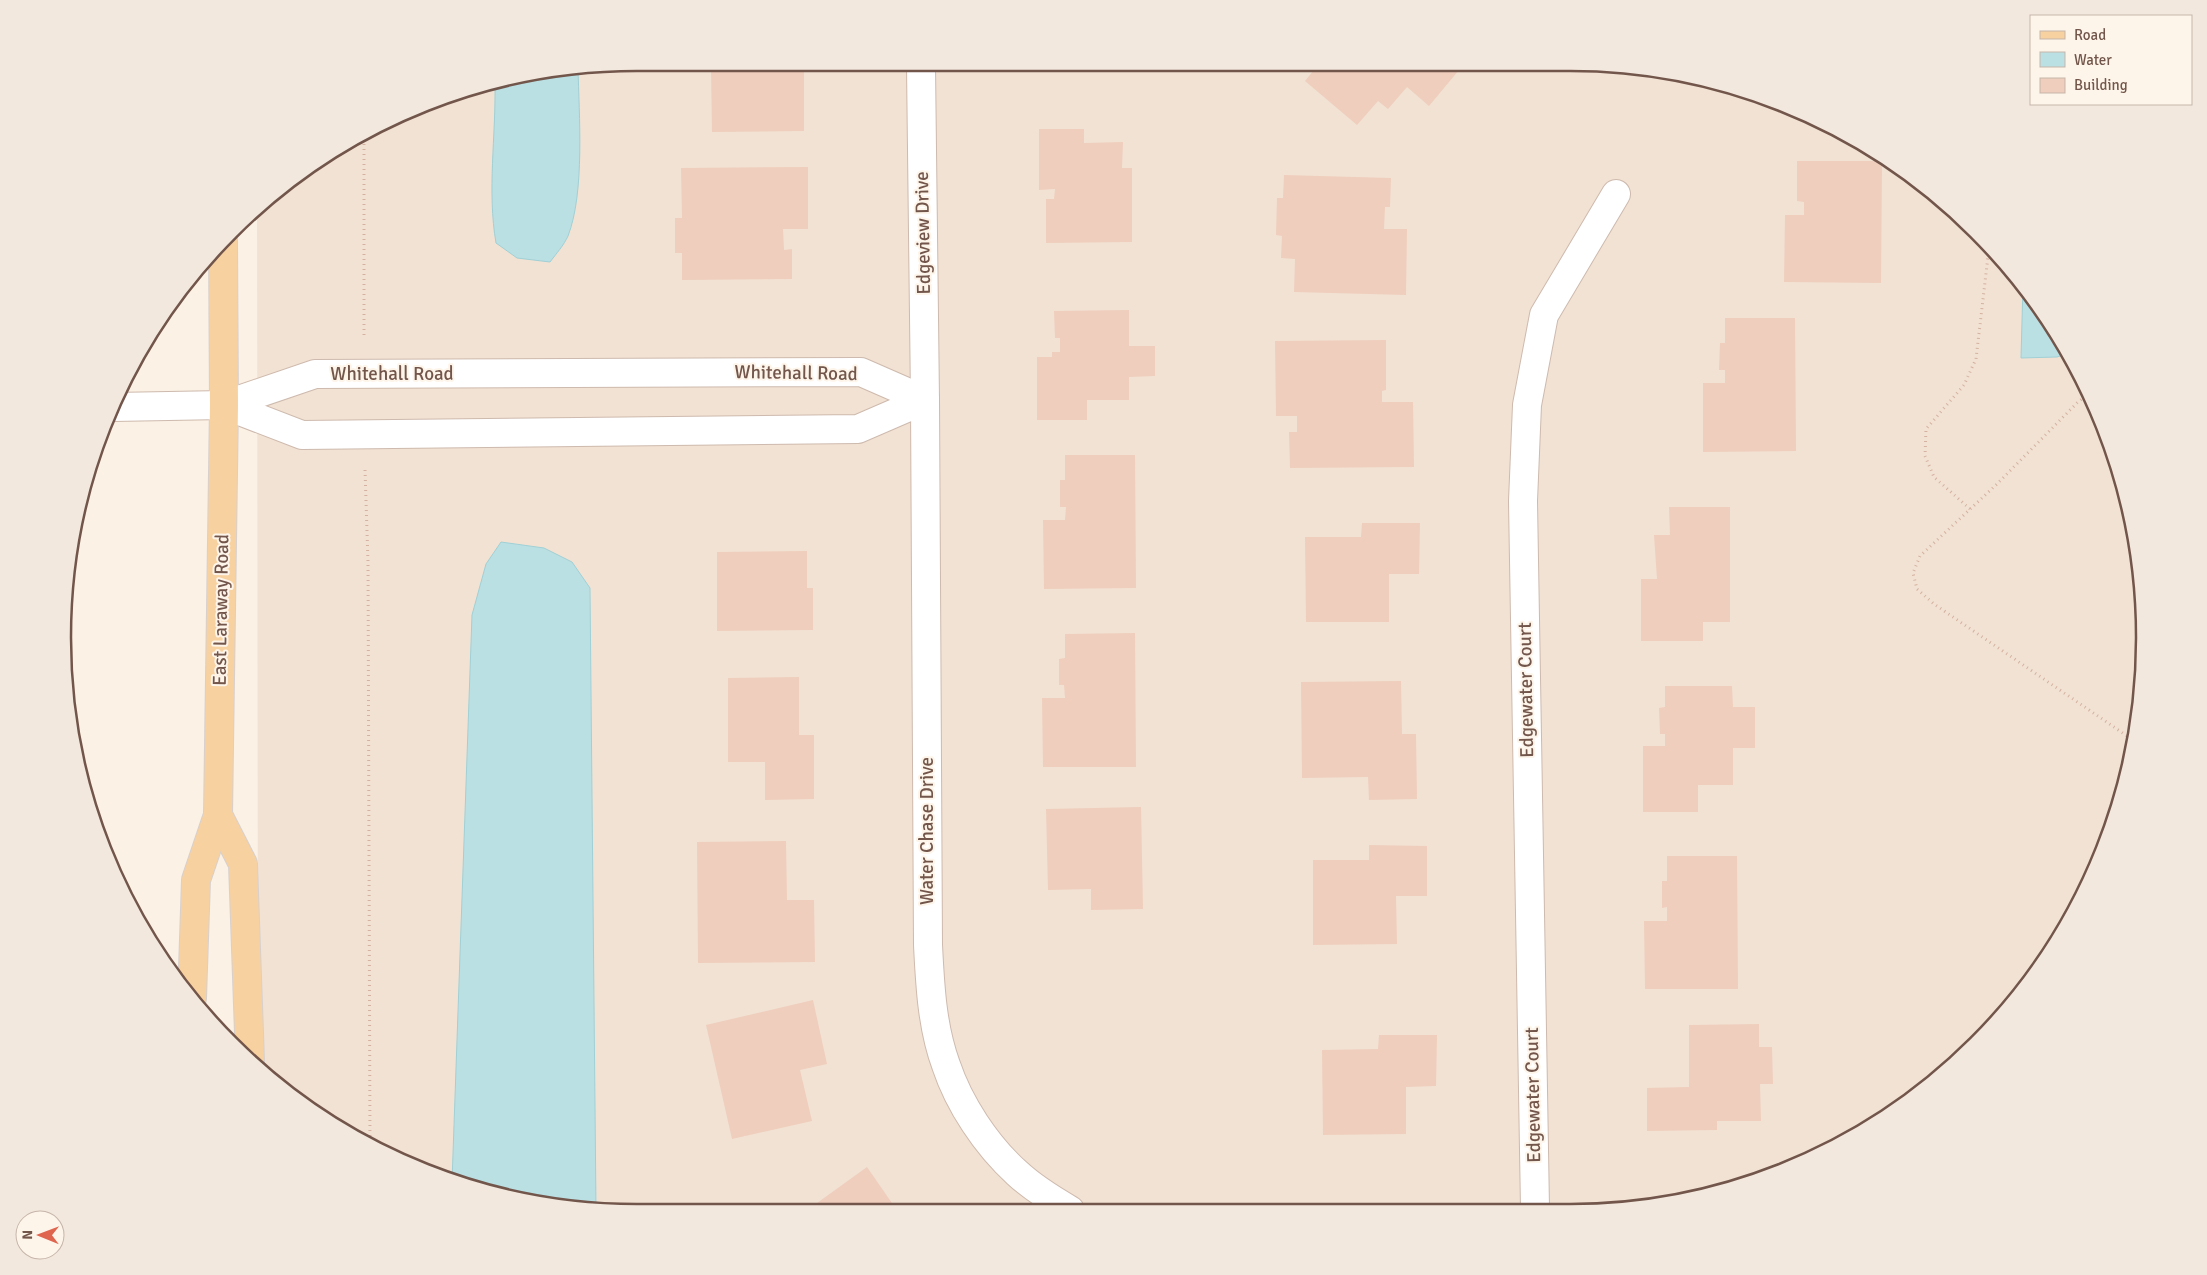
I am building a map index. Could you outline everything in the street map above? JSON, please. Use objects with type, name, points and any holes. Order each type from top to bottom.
[{"type":"main road","name":"East Laraway Road","points":[[192,987],[196,880],[218,815],[224,405],[223,252]]},
{"type":"main road","name":"East Laraway Road","points":[[218,815],[244,864],[250,1050]]},
{"type":"street","name":"Edgeview Drive","points":[[922,71],[926,400]]},
{"type":"street","name":"Edgewater Court","points":[[1535,1204],[1523,501],[1527,405],[1544,315],[1616,194]]},
{"type":"street","name":"Whitehall Road","points":[[121,407],[224,405],[315,374],[861,372],[926,400]]},
{"type":"street","name":"Whitehall Road","points":[[224,405],[302,435],[858,429],[926,400]]},
{"type":"street","name":"Water Chase Drive","points":[[926,400],[928,935],[933,1014],[946,1065],[962,1102],[988,1140],[1016,1173],[1060,1204]]},
{"type":"path","points":[[364,142],[364,374]]},
{"type":"path","points":[[1970,509],[1934,477],[1925,456],[1926,430],[1964,385],[1976,359],[1988,256]]},
{"type":"path","points":[[2083,399],[1920,556],[1913,573],[1917,589],[1934,604],[2127,736]]},
{"type":"path","points":[[364,434],[368,562],[370,1136]]},
{"type":"shaded area","points":[[638,71],[1570,71],[1607,72],[1680,82],[1752,101],[1820,130],[1853,147],[1884,167],[1943,212],[1995,264],[2040,323],[2060,354],[2077,387],[2106,455],[2125,527],[2131,564],[2135,600],[2135,675],[2125,748],[2116,784],[2106,820],[2077,888],[2060,921],[2019,982],[1970,1038],[1943,1063],[1914,1087],[1853,1128],[1786,1161],[1752,1174],[1680,1193],[1607,1203],[1570,1204],[600,1203],[527,1193],[455,1174],[421,1161],[354,1128],[293,1087],[258,1057],[257,218],[293,188],[354,147],[421,114],[455,101],[527,82],[600,72]]},
{"type":"water","points":[[578,74],[580,153],[577,198],[568,236],[550,262],[517,258],[496,243],[492,204],[495,90],[527,82]]},
{"type":"water","points":[[2023,298],[2061,356],[2021,358]]},
{"type":"water","points":[[501,542],[544,548],[572,562],[590,588],[596,1203],[527,1193],[452,1173],[472,615],[486,564]]},
{"type":"building","points":[[711,71],[804,71],[804,131],[712,132]]},
{"type":"building","points":[[1313,71],[1458,71],[1429,106],[1407,87],[1388,109],[1378,101],[1357,125],[1305,81]]},
{"type":"building","points":[[1039,129],[1084,129],[1084,143],[1123,142],[1122,168],[1132,168],[1132,242],[1046,243],[1046,199],[1054,199],[1055,189],[1039,190]]},
{"type":"building","points":[[1797,161],[1875,161],[1882,166],[1881,283],[1784,282],[1785,215],[1804,215],[1804,202],[1797,201]]},
{"type":"building","points":[[808,167],[808,229],[783,229],[784,250],[792,249],[792,279],[682,280],[682,253],[675,253],[675,218],[682,218],[681,168]]},
{"type":"building","points":[[1284,175],[1391,178],[1390,207],[1385,207],[1384,229],[1407,229],[1406,295],[1294,292],[1295,259],[1281,258],[1282,236],[1276,235],[1277,198],[1283,198]]},
{"type":"building","points":[[1129,310],[1129,346],[1155,346],[1155,376],[1129,377],[1129,400],[1087,400],[1087,420],[1037,420],[1037,357],[1052,357],[1052,352],[1060,352],[1060,338],[1055,338],[1054,311]]},
{"type":"building","points":[[1725,318],[1795,318],[1796,451],[1703,452],[1703,383],[1725,383],[1725,370],[1719,370],[1720,343],[1725,343]]},
{"type":"building","points":[[1386,340],[1386,390],[1382,391],[1382,402],[1413,402],[1414,467],[1290,468],[1289,432],[1297,432],[1297,416],[1276,416],[1275,341]]},
{"type":"building","points":[[1065,455],[1135,455],[1136,588],[1044,589],[1043,520],[1065,520],[1066,507],[1060,507],[1060,480],[1065,480]]},
{"type":"building","points":[[1669,507],[1730,507],[1730,622],[1703,622],[1703,641],[1641,641],[1641,579],[1657,579],[1654,535],[1670,535]]},
{"type":"building","points":[[1362,523],[1420,523],[1419,574],[1389,574],[1389,622],[1306,622],[1305,537],[1361,537]]},
{"type":"building","points":[[807,551],[807,588],[813,588],[813,630],[717,631],[717,552]]},
{"type":"building","points":[[1135,633],[1136,767],[1043,767],[1042,698],[1065,698],[1064,685],[1059,685],[1059,659],[1065,658],[1065,634]]},
{"type":"building","points":[[799,677],[799,735],[814,735],[814,799],[765,800],[765,762],[728,762],[728,678]]},
{"type":"building","points":[[1401,681],[1402,734],[1416,734],[1417,799],[1369,800],[1368,777],[1302,778],[1301,682]]},
{"type":"building","points":[[1665,686],[1732,686],[1733,707],[1755,707],[1755,748],[1733,748],[1733,785],[1698,785],[1698,812],[1643,812],[1643,746],[1665,746],[1665,734],[1660,734],[1659,708],[1665,707]]},
{"type":"building","points":[[1141,807],[1143,909],[1091,910],[1091,889],[1048,890],[1046,809]]},
{"type":"building","points":[[786,841],[787,900],[814,900],[815,962],[698,963],[697,842]]},
{"type":"building","points":[[1369,845],[1427,846],[1427,896],[1396,896],[1397,944],[1313,945],[1313,860],[1369,860]]},
{"type":"building","points":[[1667,856],[1737,856],[1738,989],[1645,989],[1644,921],[1667,921],[1667,907],[1662,908],[1662,881],[1667,881]]},
{"type":"building","points":[[813,1000],[827,1064],[800,1070],[812,1121],[732,1139],[706,1025]]},
{"type":"building","points":[[1759,1024],[1759,1047],[1772,1047],[1773,1084],[1760,1084],[1761,1121],[1717,1121],[1717,1130],[1647,1131],[1647,1088],[1689,1087],[1689,1025]]},
{"type":"building","points":[[1379,1035],[1437,1035],[1436,1086],[1406,1087],[1406,1134],[1323,1135],[1322,1050],[1378,1049]]},
{"type":"building","points":[[867,1167],[893,1204],[816,1204]]}]
